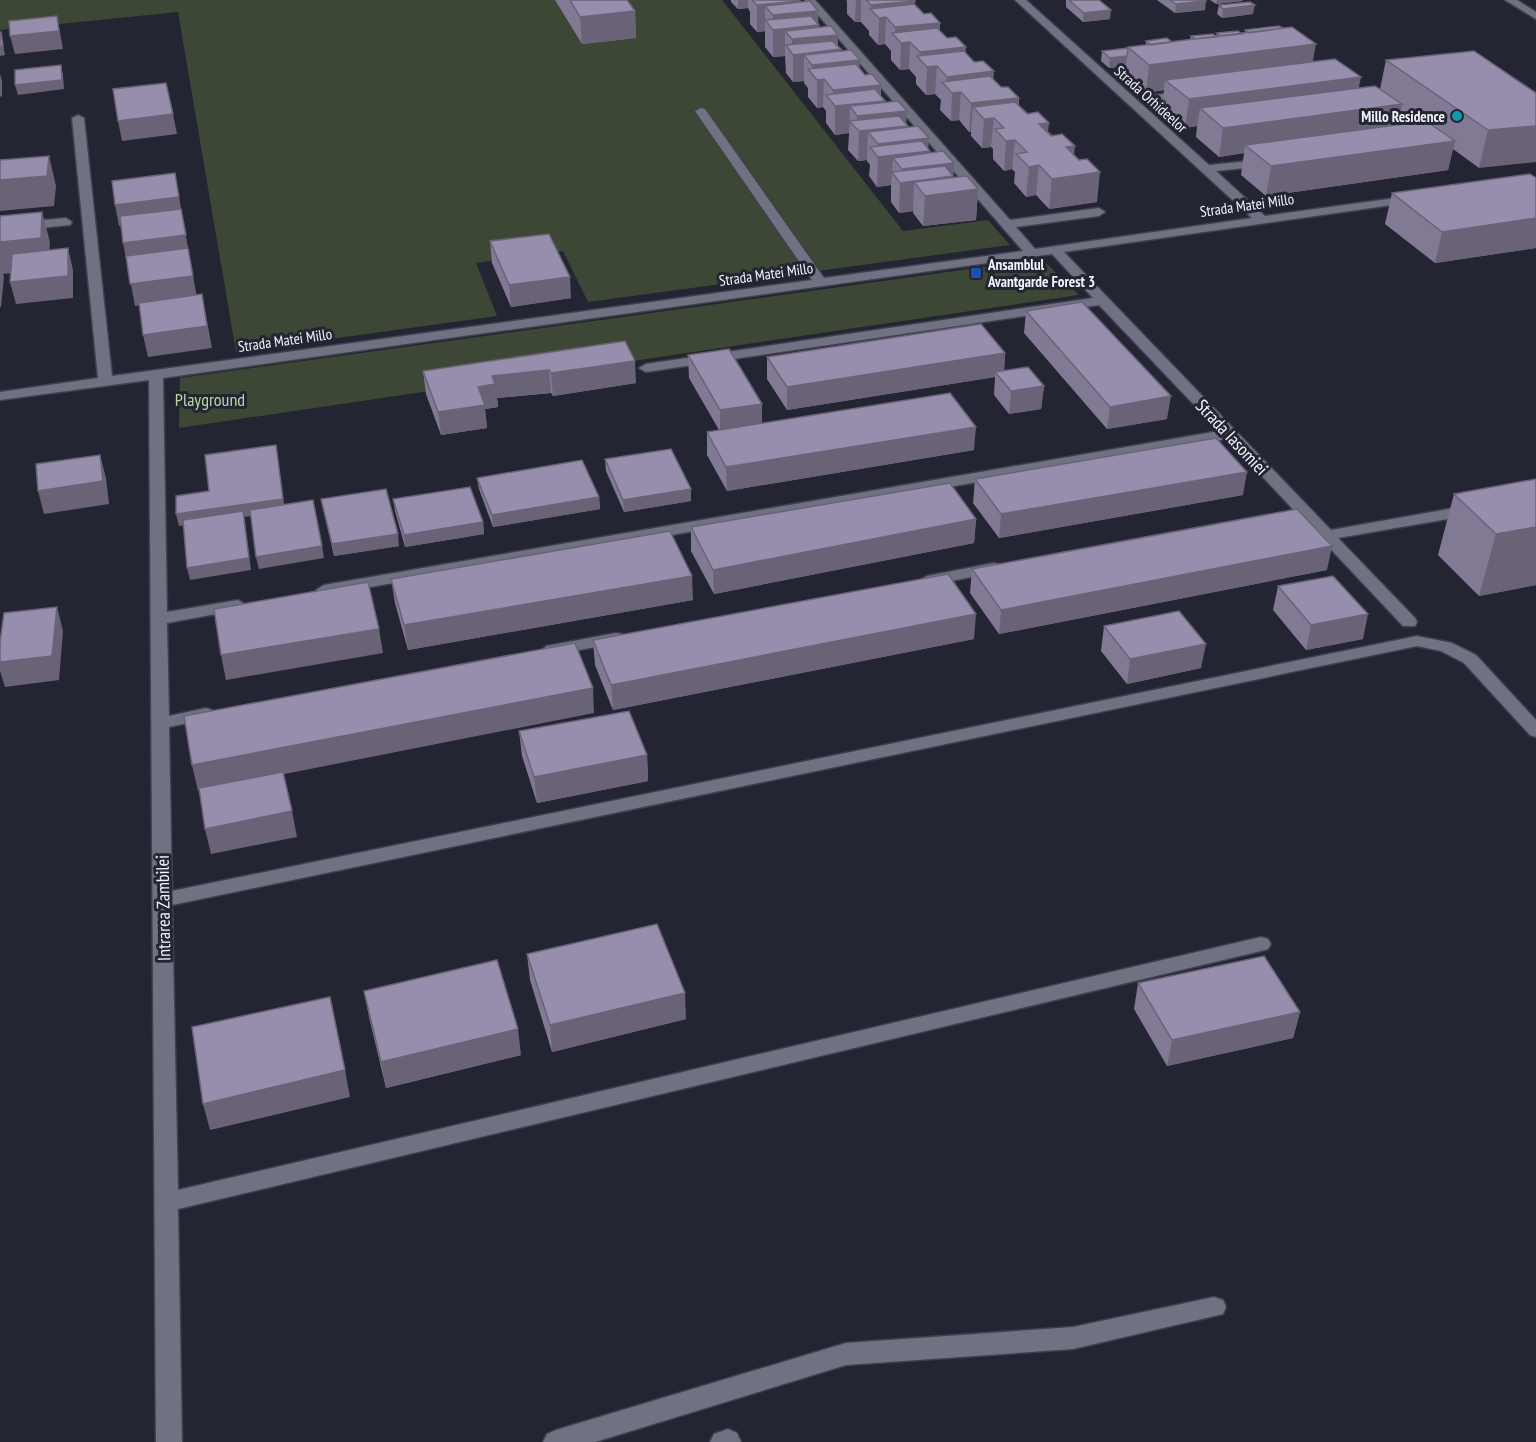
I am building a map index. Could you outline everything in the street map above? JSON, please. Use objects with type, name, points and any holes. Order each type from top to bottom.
[{"type":"street","points":[[810,0],[1032,253]]},
{"type":"street","name":"Strada Orhideelor","points":[[1020,0],[1262,220]]},
{"type":"street","points":[[1510,0],[1536,16]]},
{"type":"street","points":[[1154,98],[1198,93]]},
{"type":"street","points":[[701,111],[821,283]]},
{"type":"street","points":[[78,118],[106,382]]},
{"type":"street","points":[[1206,169],[1275,160]]},
{"type":"street","name":"Strada Matei Millo","points":[[0,396],[821,283],[1422,196]]},
{"type":"street","points":[[1007,224],[1099,212]]},
{"type":"street","points":[[0,228],[66,222]]},
{"type":"street","name":"Strada Iasomiei","points":[[1055,250],[1409,622]]},
{"type":"street","points":[[646,368],[1103,300]]},
{"type":"street","name":"Intrarea Zambilei","points":[[156,375],[169,1442]]},
{"type":"street","points":[[311,592],[1230,434]]},
{"type":"street","points":[[1325,536],[1486,508]]},
{"type":"street","points":[[1279,516],[1302,511]]},
{"type":"street","points":[[914,583],[1008,566]]},
{"type":"street","points":[[159,619],[253,602]]},
{"type":"street","points":[[537,653],[632,636]]},
{"type":"street","points":[[163,900],[1417,641],[1446,646],[1470,658],[1533,724]]},
{"type":"street","points":[[161,723],[220,712]]},
{"type":"street","points":[[166,1202],[1261,944]]},
{"type":"street","points":[[556,1442],[846,1354],[1073,1338],[1214,1307]]},
{"type":"green space","points":[[0,0],[722,0],[903,231],[988,220],[1010,245],[588,302],[563,251],[476,263],[497,316],[236,352],[178,12],[0,30]]},
{"type":"green space","name":"Playground","points":[[1042,259],[1079,295],[179,428],[180,378]]},
{"type":"building","points":[[570,0],[627,0],[635,11],[580,17]]},
{"type":"building","points":[[752,0],[799,0],[800,1],[757,5]]},
{"type":"building","points":[[866,0],[914,0],[915,1],[871,5]]},
{"type":"building","points":[[1069,0],[1099,0],[1111,10],[1084,13]]},
{"type":"building","points":[[1170,0],[1205,0],[1206,1],[1176,4]]},
{"type":"building","points":[[810,1],[818,11],[773,15],[765,6]]},
{"type":"building","points":[[1250,2],[1255,5],[1223,9],[1219,5]]},
{"type":"building","points":[[914,4],[924,14],[931,13],[940,23],[895,27],[886,17],[879,18],[870,9]]},
{"type":"building","points":[[57,16],[59,31],[10,36],[9,21]]},
{"type":"building","points":[[811,16],[819,25],[773,30],[765,20]]},
{"type":"building","points":[[831,26],[838,35],[792,39],[785,31]]},
{"type":"building","points":[[1279,26],[1283,28],[1249,33],[1245,30]]},
{"type":"building","points":[[1292,27],[1316,44],[1149,65],[1128,47]]},
{"type":"building","points":[[937,28],[947,38],[956,37],[966,47],[920,52],[910,42],[901,43],[892,33]]},
{"type":"building","points":[[1238,31],[1242,34],[1221,36],[1217,33]]},
{"type":"building","points":[[1,32],[3,46],[0,46]]},
{"type":"building","points":[[1213,34],[1217,37],[1195,39],[1191,36]]},
{"type":"building","points":[[1167,38],[1172,42],[1151,45],[1146,41]]},
{"type":"building","points":[[832,41],[841,49],[793,55],[786,45]]},
{"type":"building","points":[[1128,48],[1127,56],[1110,58],[1102,51]]},
{"type":"building","points":[[851,50],[860,60],[812,65],[804,55]]},
{"type":"building","points":[[964,51],[974,62],[983,61],[994,71],[947,77],[937,66],[927,67],[917,56]]},
{"type":"building","points":[[1474,51],[1536,93],[1536,126],[1488,130],[1386,60]]},
{"type":"building","points":[[1335,59],[1361,77],[1189,99],[1165,80]]},
{"type":"building","points":[[856,64],[865,75],[872,74],[881,85],[833,90],[824,79],[817,80],[808,69]]},
{"type":"building","points":[[61,65],[62,80],[15,85],[15,70]]},
{"type":"building","points":[[990,76],[1001,87],[1008,87],[1019,98],[971,103],[961,92],[952,93],[942,82]]},
{"type":"building","points":[[166,83],[173,114],[118,121],[113,89]]},
{"type":"building","points":[[1375,86],[1402,104],[1223,128],[1200,108]]},
{"type":"building","points":[[875,89],[885,101],[835,106],[826,95]]},
{"type":"building","points":[[898,101],[907,111],[857,116],[850,106]]},
{"type":"building","points":[[1015,102],[1027,114],[1038,112],[1049,123],[1039,124],[1051,136],[1062,134],[1075,146],[1066,147],[1079,160],[1087,159],[1100,172],[1052,179],[1039,165],[1029,167],[1016,154],[1027,152],[1015,140],[1006,141],[995,129],[1004,128],[994,118],[984,119],[973,107]]},
{"type":"building","points":[[899,116],[908,126],[859,131],[849,121]]},
{"type":"building","points":[[1426,121],[1455,141],[1271,166],[1245,145]]},
{"type":"building","points":[[918,126],[929,138],[878,144],[868,132]]},
{"type":"building","points":[[922,141],[930,151],[878,157],[870,147]]},
{"type":"building","points":[[943,151],[954,163],[902,169],[893,158]]},
{"type":"building","points":[[49,156],[47,176],[0,180],[0,160]]},
{"type":"building","points":[[945,166],[953,176],[900,183],[892,172]]},
{"type":"building","points":[[175,173],[179,197],[115,205],[112,181]]},
{"type":"building","points":[[1530,174],[1536,178],[1536,218],[1442,232],[1392,193]]},
{"type":"building","points":[[967,176],[978,189],[925,196],[914,182]]},
{"type":"building","points":[[181,209],[186,235],[123,243],[120,216]]},
{"type":"building","points":[[42,212],[41,238],[0,242],[0,216]]},
{"type":"building","points":[[549,234],[570,277],[509,285],[490,241]]},
{"type":"building","points":[[68,248],[68,276],[10,282],[12,254]]},
{"type":"building","points":[[188,248],[193,276],[130,284],[126,256]]},
{"type":"building","points":[[202,294],[207,326],[143,335],[139,303]]},
{"type":"building","points":[[1082,302],[1171,396],[1110,407],[1026,311]]},
{"type":"building","points":[[981,324],[1005,353],[787,387],[767,357]]},
{"type":"building","points":[[625,341],[635,361],[551,373],[549,370],[492,376],[495,384],[478,387],[485,405],[438,412],[423,371]]},
{"type":"building","points":[[729,349],[762,404],[720,410],[688,355]]},
{"type":"building","points":[[1028,367],[1044,386],[1011,391],[995,372]]},
{"type":"building","points":[[950,393],[976,427],[726,467],[707,432]]},
{"type":"building","points":[[1216,438],[1247,472],[1001,514],[975,479]]},
{"type":"building","points":[[276,445],[283,499],[176,514],[176,496],[209,491],[205,455]]},
{"type":"building","points":[[671,449],[691,489],[623,500],[605,459]]},
{"type":"building","points":[[100,455],[103,481],[38,491],[36,464]]},
{"type":"building","points":[[582,460],[599,497],[492,515],[477,478]]},
{"type":"building","points":[[1536,479],[1536,527],[1496,534],[1454,494]]},
{"type":"building","points":[[950,483],[976,519],[713,570],[691,527]]},
{"type":"building","points":[[470,487],[483,522],[404,535],[393,499]]},
{"type":"building","points":[[386,489],[398,534],[332,544],[321,499]]},
{"type":"building","points":[[313,500],[322,546],[256,557],[250,510]]},
{"type":"building","points":[[1297,509],[1332,546],[1001,610],[972,569]]},
{"type":"building","points":[[243,511],[249,558],[187,568],[183,520]]},
{"type":"building","points":[[670,531],[692,576],[404,625],[391,579]]},
{"type":"building","points":[[948,574],[976,614],[611,685],[593,640]]},
{"type":"building","points":[[1333,576],[1368,614],[1311,625],[1278,586]]},
{"type":"building","points":[[368,582],[379,629],[221,655],[214,609]]},
{"type":"building","points":[[57,607],[52,656],[0,662],[4,613]]},
{"type":"building","points":[[1179,611],[1206,644],[1130,659],[1104,626]]},
{"type":"building","points":[[575,643],[593,688],[192,765],[184,716]]},
{"type":"building","points":[[629,711],[647,755],[534,777],[519,731]]},
{"type":"building","points":[[283,772],[292,811],[205,829],[199,788]]},
{"type":"building","points":[[657,924],[685,993],[550,1025],[527,954]]},
{"type":"building","points":[[1264,956],[1300,1012],[1172,1040],[1138,983]]},
{"type":"building","points":[[497,960],[518,1029],[381,1062],[364,991]]},
{"type":"building","points":[[330,997],[345,1070],[203,1104],[192,1027]]},
{"type":"place","name":"Millo Residence","points":[[1457,116]]},
{"type":"place","name":"Ansamblul Avantgarde Forest 3","points":[[976,273]]}]
